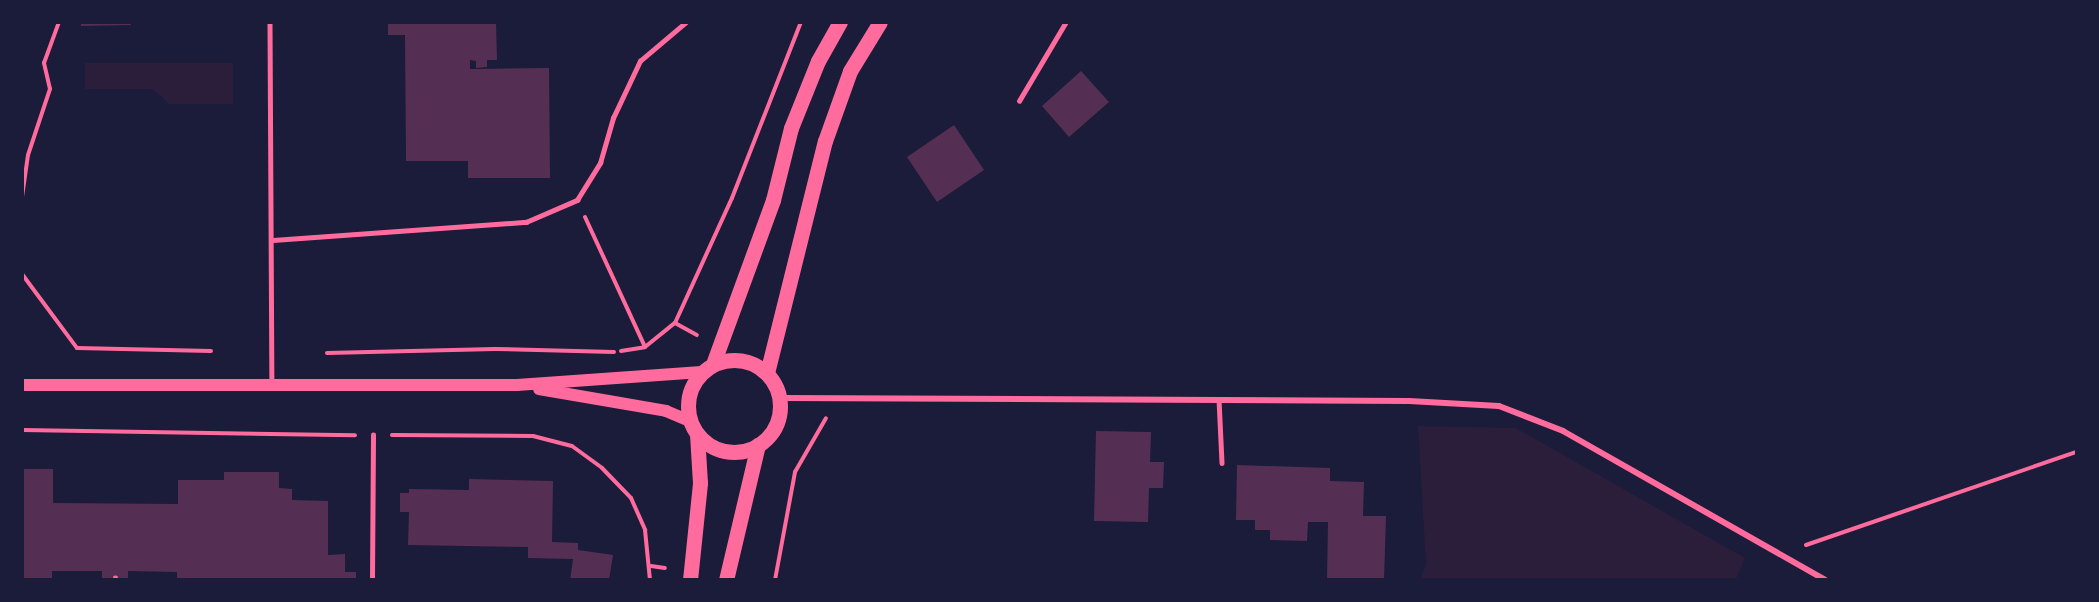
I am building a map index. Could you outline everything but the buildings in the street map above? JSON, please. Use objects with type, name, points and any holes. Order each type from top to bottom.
[{"type":"main road","points":[[690,579],[700,483],[688,394],[707,368],[773,200],[791,128],[818,61],[840,22]]},
{"type":"main road","points":[[767,373],[825,141],[850,71],[880,22]]},
{"type":"main road","points":[[22,385],[517,385],[707,368],[732,359],[751,363],[767,373],[781,398],[779,418],[771,434],[758,446],[725,452],[693,427],[666,411],[517,385]]},
{"type":"main road","points":[[726,579],[758,446]]},
{"type":"street","points":[[781,398],[1219,399],[1499,406],[1563,431],[1825,579]]},
{"type":"lane","points":[[270,22],[273,240],[272,386]]},
{"type":"lane","points":[[273,240],[526,222],[577,200],[600,163],[613,118],[640,61],[686,22]]},
{"type":"lane","points":[[1019,101],[1066,22]]},
{"type":"lane","points":[[1219,399],[1222,463]]},
{"type":"lane","points":[[372,579],[373,435]]},
{"type":"path","points":[[22,197],[28,155],[50,89],[44,63],[59,22]]},
{"type":"path","points":[[327,352],[495,349],[618,352],[645,347],[664,336],[683,308],[732,198],[801,22]]},
{"type":"path","points":[[577,200],[645,347]]},
{"type":"path","points":[[22,274],[77,348],[211,351]]},
{"type":"path","points":[[775,579],[795,472],[825,421],[832,398]]},
{"type":"path","points":[[22,430],[533,436],[572,446],[602,468],[630,498],[645,530],[651,566],[650,579]]},
{"type":"path","points":[[1782,554],[2076,452]]},
{"type":"path","points":[[651,566],[672,569]]},
{"type":"shaded area","points":[[85,63],[233,63],[233,104],[169,104],[153,89],[85,89]]},
{"type":"shaded area","points":[[1418,426],[1516,428],[1745,558],[1736,579],[1420,579],[1426,564]]}]
